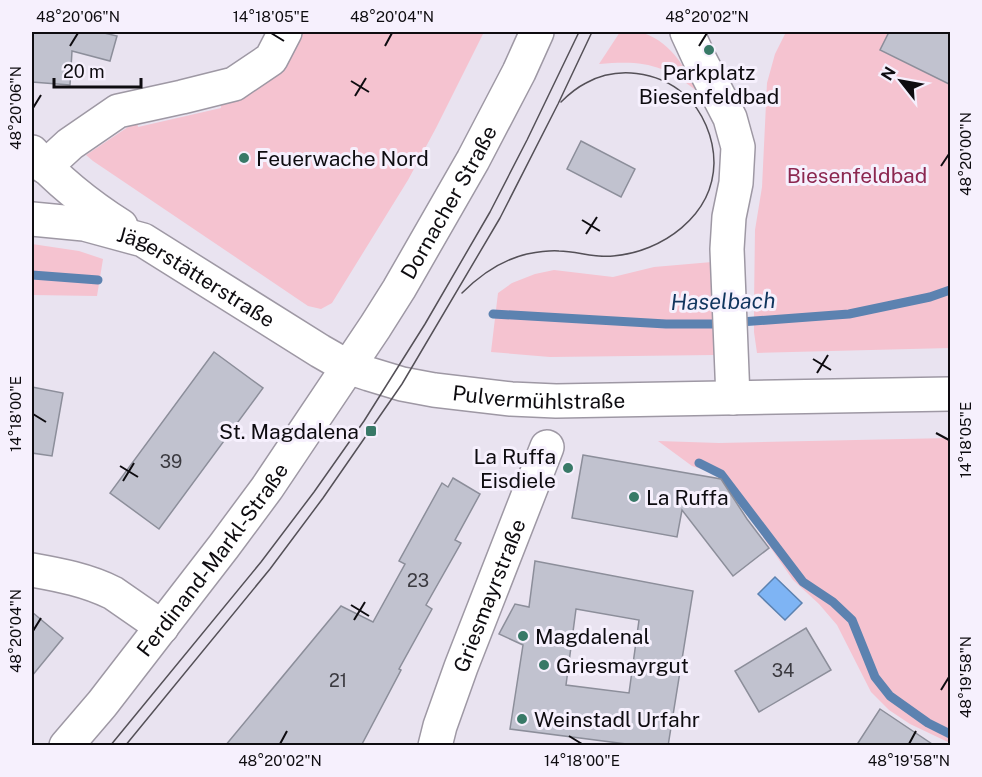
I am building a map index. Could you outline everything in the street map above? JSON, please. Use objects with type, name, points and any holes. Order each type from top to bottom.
[{"type":"street","points":[[143,240],[70,190],[38,160],[70,144],[118,111],[234,84],[271,59],[285,32]]},
{"type":"street","name":"Dornacher Straße","points":[[348,366],[399,289],[473,160],[537,32]]},
{"type":"street","points":[[687,32],[730,118],[738,147],[736,183],[729,217],[728,239],[732,398]]},
{"type":"street","name":"Jägerstätterstraße","points":[[32,219],[84,224],[143,240],[320,351],[348,366]]},
{"type":"street","name":"Pulvermühlstraße","points":[[348,366],[390,381],[422,388],[511,399],[556,401],[951,394]]},
{"type":"street","name":"Ferdinand-Markl-Straße","points":[[66,746],[162,627],[267,488],[348,366]]},
{"type":"street","name":"Griesmayrstraße","points":[[435,746],[461,667],[548,447]]},
{"type":"street","points":[[32,570],[74,578],[105,589],[162,627]]},
{"type":"green space","points":[[637,31],[667,47],[682,64],[698,92],[674,75],[652,66],[628,63],[599,64],[620,32]]},
{"type":"green space","name":"Feuerwache Nord","points":[[296,32],[484,32],[408,180],[332,303],[321,309],[308,306],[86,155],[137,121],[138,127],[221,108],[220,100]]},
{"type":"green space","name":"Biesenfeldbad","points":[[786,32],[950,32],[950,348],[757,353],[754,332],[755,230],[762,187],[767,83],[775,54]]},
{"type":"green space","points":[[32,244],[79,251],[103,259],[97,296],[32,295]]},
{"type":"green space","points":[[712,262],[714,355],[550,357],[491,352],[498,293],[512,283],[554,270],[613,277],[654,267]]},
{"type":"green space","points":[[950,438],[950,743],[910,724],[889,710],[871,692],[837,625],[819,604],[793,580],[720,475],[692,466],[658,441],[719,443]]},
{"type":"water","points":[[775,577],[802,603],[785,620],[758,594]]},
{"type":"building","points":[[32,32],[100,32],[117,36],[110,61],[72,51],[70,85],[32,82]]},
{"type":"building","points":[[889,32],[951,32],[951,85],[880,50]]},
{"type":"building","points":[[581,141],[635,169],[621,197],[567,169]]},
{"type":"building","points":[[214,352],[263,388],[159,529],[110,493]]},
{"type":"building","points":[[32,387],[63,393],[52,456],[32,453]]},
{"type":"building","points":[[583,455],[721,479],[769,548],[733,576],[682,510],[677,537],[572,518]]},
{"type":"building","points":[[453,478],[480,494],[455,540],[461,543],[426,605],[432,609],[361,746],[225,746],[341,606],[373,622],[405,564],[399,561],[442,483],[448,487]]},
{"type":"building","name":"Griesmayrgut","points":[[535,561],[693,591],[668,746],[642,746],[510,729],[523,645],[499,634],[515,604],[529,607]],"holes":[[[576,609],[639,620],[629,693],[566,685]]]},
{"type":"building","points":[[32,612],[63,638],[32,676]]},
{"type":"building","points":[[806,628],[831,670],[759,712],[735,671]]},
{"type":"building","points":[[880,709],[935,746],[856,746]]},
{"type":"waterway","name":"Haselbach","points":[[32,275],[98,280]]},
{"type":"waterway","name":"Haselbach","points":[[493,314],[666,324],[714,324],[849,314],[930,297],[950,290]]},
{"type":"waterway","points":[[699,463],[721,474],[803,582],[833,602],[852,620],[875,677],[890,696],[928,723],[950,734]]},
{"type":"tram line","points":[[110,746],[261,562],[364,421],[425,324],[490,212],[579,32]]},
{"type":"tram line","points":[[125,746],[270,569],[323,498],[402,384],[500,218],[592,32]]},
{"type":"tram line","points":[[462,293],[492,269],[527,254],[555,251],[613,256],[649,247],[682,228],[695,215],[705,199],[714,163],[710,135],[697,108],[673,86],[662,80],[636,73],[611,74],[582,85],[561,102]]},
{"type":"place","name":"Parkplatz Biesenfeldbad","points":[[709,50]]},
{"type":"place","name":"Feuerwache Nord","points":[[244,158]]},
{"type":"place","name":"St. Magdalena","points":[[371,431]]},
{"type":"place","name":"La Ruffa Eisdiele","points":[[568,468]]},
{"type":"place","name":"La Ruffa","points":[[634,497]]},
{"type":"place","name":"Magdalenal","points":[[523,636]]},
{"type":"place","name":"Griesmayrgut","points":[[544,665]]},
{"type":"place","name":"Weinstadl Urfahr","points":[[522,719]]}]
